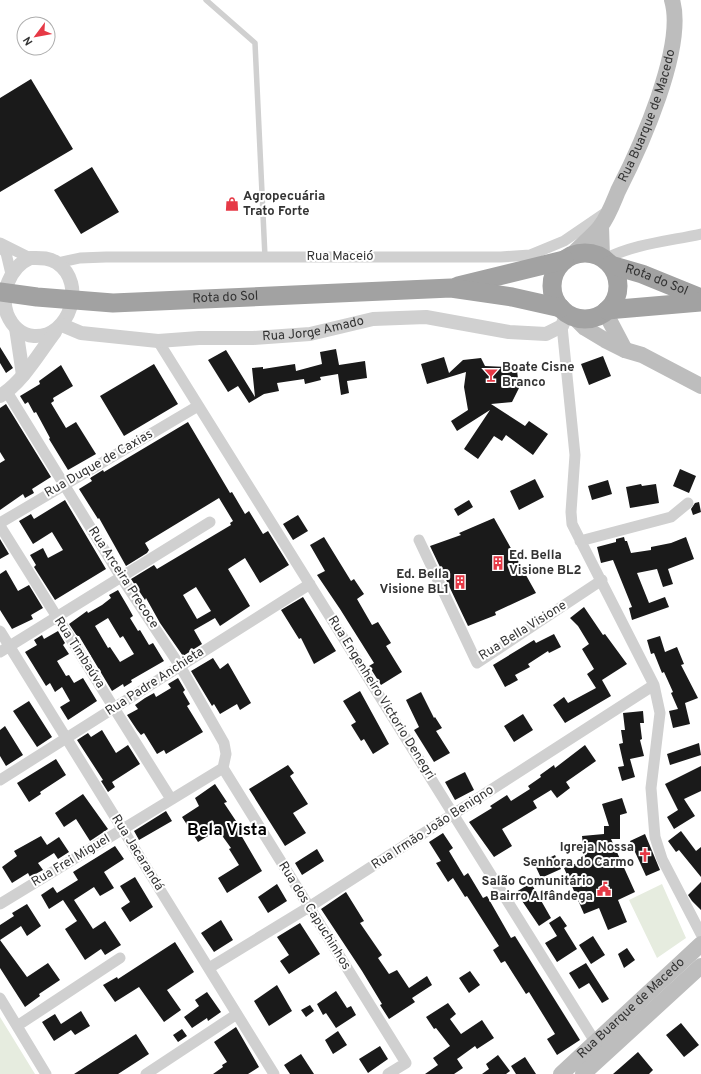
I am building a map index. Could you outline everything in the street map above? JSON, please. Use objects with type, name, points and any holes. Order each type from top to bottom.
[{"type":"highway","points":[[568,258],[582,253],[592,254],[606,260]]},
{"type":"highway","name":"Rota do Sol","points":[[451,288],[568,258]]},
{"type":"highway","name":"Rua Buarque de Macedo","points":[[566,316],[556,300],[552,282],[556,270],[568,258]]},
{"type":"highway","name":"Rota do Sol","points":[[606,260],[701,298]]},
{"type":"highway","name":"Rua Buarque de Macedo","points":[[606,260],[617,276],[618,288],[614,300],[606,311]]},
{"type":"highway","name":"Rota do Sol","points":[[2,292],[72,301],[113,302],[451,288],[512,297],[566,316]]},
{"type":"highway","name":"Rota do Sol","points":[[606,311],[701,302]]},
{"type":"highway","points":[[566,316],[593,318],[606,311]]},
{"type":"main road","name":"Rua Buarque de Macedo","points":[[568,258],[601,226],[641,146],[671,51],[676,13],[672,0]]},
{"type":"main road","name":"Rua Buarque de Macedo","points":[[601,226],[606,260]]},
{"type":"main road","points":[[606,311],[625,350]]},
{"type":"main road","name":"Rua Buarque de Macedo","points":[[566,316],[625,350],[642,355],[701,386]]},
{"type":"main road","name":"Rua Buarque de Macedo","points":[[583,1074],[600,1049],[701,944]]},
{"type":"main road","name":"Rua Buarque de Macedo","points":[[561,1074],[600,1049],[701,966]]},
{"type":"street","name":"Rua Maceió","points":[[57,263],[80,258],[106,257],[501,257],[530,255],[564,241],[610,209]]},
{"type":"street","points":[[606,260],[618,252],[701,234]]},
{"type":"street","points":[[0,244],[30,258],[44,258],[57,263],[67,273],[72,287],[72,301],[69,314],[23,375],[3,394]]},
{"type":"street","points":[[0,244],[6,253],[11,274]]},
{"type":"street","points":[[23,375],[2,292],[11,274],[22,262],[30,258]]},
{"type":"street","points":[[566,316],[575,455],[571,512],[572,524],[602,580],[654,685],[660,713],[651,788],[655,837],[662,859],[701,934]]},
{"type":"street","name":"Rua Jorge Amado","points":[[59,328],[80,333],[158,341],[199,338],[253,338],[310,334],[373,319],[426,317],[509,332],[546,334],[566,316]]},
{"type":"street","points":[[9,324],[29,335],[36,336],[43,336],[59,328]]},
{"type":"street","name":"Rua Engenheiro Victorio Denegri","points":[[158,341],[600,1049]]},
{"type":"street","name":"Rua Arceira Precoce","points":[[3,394],[64,484],[120,577],[180,666],[224,743],[226,754],[223,768]]},
{"type":"street","name":"Rua Duque de Caxias","points":[[0,524],[64,484],[198,406]]},
{"type":"street","points":[[580,540],[671,517],[688,503]]},
{"type":"street","points":[[4,649],[210,522]]},
{"type":"street","name":"Rua Timbaúva","points":[[0,524],[56,617],[171,799]]},
{"type":"street","name":"Rua Bella Visione","points":[[418,540],[477,663],[602,580]]},
{"type":"street","name":"Rua Padre Anchieta","points":[[0,780],[66,740],[310,584]]},
{"type":"street","name":"Rua Jacarandá","points":[[0,631],[4,649],[66,740],[274,1074]]},
{"type":"street","name":"Rua Irmão João Benigno","points":[[209,968],[309,908],[654,685]]},
{"type":"street","name":"Rua Frei Miguel","points":[[0,904],[223,768]]},
{"type":"street","name":"Rua dos Capuchinhos","points":[[223,768],[406,1063],[388,1074]]},
{"type":"street","points":[[17,1026],[120,958]]},
{"type":"street","points":[[0,998],[46,1074]]},
{"type":"street","points":[[146,1074],[237,1014]]},
{"type":"lane","points":[[206,0],[255,43],[265,257]]},
{"type":"shaded area","points":[[662,884],[686,938],[657,958],[629,900]]},
{"type":"shaded area","points":[[0,1017],[35,1074],[0,1074]]},
{"type":"building","points":[[31,79],[73,149],[0,192],[0,98]]},
{"type":"building","points":[[92,167],[119,212],[81,234],[54,190]]},
{"type":"building","points":[[0,347],[13,368],[6,373],[0,363]]},
{"type":"building","points":[[336,349],[339,365],[365,361],[367,378],[347,381],[349,393],[341,395],[338,374],[320,377],[321,380],[305,384],[304,379],[277,383],[279,391],[264,394],[249,403],[238,386],[228,392],[208,360],[226,350],[255,397],[252,368],[263,367],[263,369],[295,364],[296,371],[322,364],[320,352]]},
{"type":"building","points":[[603,356],[611,376],[589,385],[581,364]]},
{"type":"building","points":[[444,357],[449,373],[463,360],[481,358],[485,366],[507,367],[508,370],[517,370],[519,388],[512,402],[491,404],[525,426],[529,421],[548,434],[533,455],[506,435],[502,441],[494,436],[478,459],[464,449],[490,410],[457,431],[451,421],[468,410],[464,387],[466,372],[427,384],[421,364]]},
{"type":"building","points":[[154,364],[178,404],[124,436],[100,396]]},
{"type":"building","points":[[61,365],[73,386],[53,398],[54,401],[51,403],[66,428],[76,422],[96,454],[68,470],[49,439],[50,438],[36,412],[34,413],[28,402],[25,404],[20,396],[40,384],[39,381]]},
{"type":"building","points":[[6,404],[51,477],[32,489],[34,493],[25,498],[23,494],[0,510],[0,463],[5,460],[0,452],[0,408]]},
{"type":"building","points":[[188,422],[230,493],[232,492],[245,514],[249,511],[263,534],[268,531],[289,565],[260,583],[245,558],[228,569],[250,606],[220,626],[215,618],[194,630],[202,644],[183,656],[160,623],[146,598],[145,600],[131,579],[154,565],[157,569],[231,525],[230,523],[233,521],[219,498],[145,543],[149,550],[147,553],[126,566],[99,518],[98,519],[79,489],[92,481],[90,478],[103,470],[104,472]],"holes":[[[196,587],[211,611],[197,619],[183,595]]]},
{"type":"building","points":[[680,469],[696,476],[689,493],[673,486]]},
{"type":"building","points":[[535,479],[544,497],[519,510],[510,491]]},
{"type":"building","points":[[608,480],[612,494],[592,500],[588,486]]},
{"type":"building","points":[[641,484],[642,486],[656,484],[659,503],[630,508],[626,487]]},
{"type":"building","points":[[65,500],[106,569],[55,600],[34,567],[36,565],[30,555],[43,548],[48,558],[63,550],[52,532],[33,544],[19,521],[31,514],[34,519]]},
{"type":"building","points":[[469,500],[473,507],[458,516],[454,509]]},
{"type":"building","points":[[699,502],[701,512],[693,515],[691,509],[695,503]]},
{"type":"building","points":[[298,515],[308,531],[293,540],[283,524]]},
{"type":"building","points":[[494,518],[536,593],[495,612],[496,615],[468,626],[430,546],[461,535],[459,533]]},
{"type":"building","points":[[324,537],[351,581],[354,579],[364,594],[357,599],[372,625],[378,622],[391,643],[386,646],[402,672],[381,685],[369,666],[374,663],[317,575],[325,571],[310,545]]},
{"type":"building","points":[[624,537],[631,553],[651,550],[651,547],[671,543],[686,537],[694,559],[668,569],[673,584],[663,587],[657,569],[637,573],[649,603],[665,597],[669,607],[632,620],[629,608],[632,607],[613,560],[601,563],[597,547],[616,542],[616,539]]},
{"type":"building","points":[[0,539],[9,554],[0,559]]},
{"type":"building","points":[[6,570],[18,591],[29,585],[43,608],[31,615],[33,619],[12,629],[0,610],[0,574]]},
{"type":"building","points":[[118,590],[133,616],[130,618],[138,631],[140,630],[149,645],[153,643],[164,661],[131,680],[132,682],[124,687],[123,684],[112,691],[79,636],[77,636],[69,624],[87,611],[88,613],[102,605],[111,598],[109,595]],"holes":[[[108,618],[120,638],[123,636],[134,654],[120,662],[110,647],[108,648],[95,626]]]},
{"type":"building","points":[[303,597],[336,651],[314,664],[301,638],[299,639],[281,610]]},
{"type":"building","points":[[584,607],[603,635],[605,634],[627,664],[602,680],[611,696],[565,723],[553,705],[564,697],[568,703],[596,688],[587,674],[594,669],[582,649],[589,644],[578,626],[570,618]]},
{"type":"building","points":[[58,631],[65,643],[63,645],[69,654],[57,661],[66,676],[69,675],[74,683],[83,678],[97,701],[68,720],[60,707],[70,701],[62,687],[55,692],[50,683],[46,686],[25,652],[37,645],[34,640],[42,635],[44,639]]},
{"type":"building","points":[[554,634],[561,647],[549,653],[548,651],[528,664],[530,667],[515,675],[518,680],[505,687],[493,665],[534,640],[536,643]]},
{"type":"building","points":[[660,636],[665,652],[677,647],[684,664],[681,665],[698,698],[685,703],[690,724],[673,728],[669,711],[678,709],[671,693],[673,692],[664,672],[662,673],[654,653],[651,654],[647,640]]},
{"type":"building","points":[[213,658],[220,669],[228,663],[251,703],[240,710],[237,704],[220,714],[214,704],[212,706],[191,671]]},
{"type":"building","points":[[178,678],[185,690],[183,692],[190,704],[187,706],[203,732],[166,754],[164,750],[157,754],[144,733],[141,735],[127,715],[138,709],[135,705],[145,698],[154,693],[156,697],[171,688],[168,684]]},
{"type":"building","points":[[360,691],[389,744],[373,754],[364,739],[361,741],[351,725],[356,722],[343,701]]},
{"type":"building","points":[[421,692],[434,718],[435,717],[442,728],[436,731],[450,753],[434,762],[414,730],[419,727],[406,700]]},
{"type":"building","points":[[29,701],[52,737],[37,747],[13,711]]},
{"type":"building","points":[[643,711],[644,723],[640,723],[642,739],[640,740],[644,756],[630,759],[635,777],[622,781],[618,767],[624,766],[619,744],[623,743],[621,730],[625,730],[623,713]]},
{"type":"building","points":[[523,714],[533,730],[514,742],[504,726]]},
{"type":"building","points":[[5,726],[23,755],[6,766],[0,756],[0,730]]},
{"type":"building","points":[[102,730],[116,753],[128,745],[140,764],[112,782],[115,787],[108,792],[101,781],[103,780],[77,740],[88,733],[91,737]]},
{"type":"building","points":[[699,743],[701,755],[670,765],[667,754]]},
{"type":"building","points":[[585,745],[596,761],[566,782],[570,788],[557,798],[551,790],[533,801],[537,808],[502,829],[512,846],[494,857],[469,822],[492,808],[490,806],[507,795],[511,801],[530,789],[528,786],[541,777],[540,775],[554,765],[555,768]]},
{"type":"building","points":[[56,759],[66,775],[40,792],[41,794],[29,802],[17,783]]},
{"type":"building","points":[[288,765],[294,773],[290,776],[308,804],[293,813],[306,833],[285,846],[249,789]]},
{"type":"building","points":[[701,766],[701,791],[684,799],[695,816],[674,829],[667,817],[678,810],[665,784]]},
{"type":"building","points":[[465,772],[474,790],[455,800],[445,782]]},
{"type":"building","points":[[215,784],[227,802],[224,803],[244,833],[241,835],[262,871],[227,893],[218,878],[239,865],[229,849],[231,848],[218,830],[198,842],[182,817],[199,806],[195,798]]},
{"type":"building","points":[[83,794],[108,829],[90,841],[76,819],[64,827],[55,813]]},
{"type":"building","points":[[622,798],[627,813],[620,815],[620,839],[611,839],[635,892],[618,900],[627,922],[608,930],[599,908],[584,914],[564,868],[585,860],[582,836],[604,834],[604,826],[609,826],[602,804]]},
{"type":"building","points":[[166,811],[172,821],[139,840],[134,831]]},
{"type":"building","points":[[681,831],[696,851],[701,847],[701,877],[679,850],[676,852],[668,841]]},
{"type":"building","points":[[443,833],[453,848],[449,851],[464,876],[468,873],[483,898],[487,896],[511,938],[515,936],[580,1040],[557,1055],[547,1039],[555,1034],[529,992],[526,994],[505,961],[501,963],[493,950],[499,946],[467,896],[465,897],[453,878],[448,882],[436,863],[441,861],[429,842]]},
{"type":"building","name":"Igreja Nossa Senhora do Carmo","points":[[645,834],[660,870],[646,876],[630,841]]},
{"type":"building","points":[[41,836],[47,845],[59,837],[69,852],[58,859],[54,853],[38,863],[43,870],[30,877],[28,873],[12,883],[2,867],[17,856],[14,851]]},
{"type":"building","points":[[115,846],[124,859],[104,872],[114,888],[100,896],[94,887],[74,900],[93,929],[105,921],[121,945],[105,955],[101,949],[85,960],[65,929],[77,921],[63,900],[49,909],[41,895],[53,887],[57,893],[78,880],[73,872]]},
{"type":"building","points":[[317,849],[324,861],[302,875],[295,863]]},
{"type":"building","points":[[555,855],[561,869],[541,878],[535,865]]},
{"type":"building","points":[[135,877],[153,907],[130,922],[121,908],[130,902],[120,886]]},
{"type":"building","points":[[701,882],[701,910],[688,895]]},
{"type":"building","points":[[531,883],[551,918],[539,926],[516,892]]},
{"type":"building","points":[[277,884],[287,901],[268,913],[258,897]]},
{"type":"building","points":[[346,892],[364,921],[360,923],[382,955],[378,958],[389,974],[397,970],[409,988],[427,976],[432,985],[412,998],[415,1002],[389,1019],[380,1005],[382,1004],[362,971],[321,909]]},
{"type":"building","points":[[27,904],[41,926],[27,936],[21,926],[0,940],[0,925],[14,916],[12,913]]},
{"type":"building","points":[[560,916],[567,926],[564,928],[577,949],[557,962],[545,943],[557,936],[549,923]]},
{"type":"building","points":[[221,920],[233,940],[214,952],[201,933]]},
{"type":"building","points":[[300,923],[320,954],[289,974],[280,961],[289,955],[277,937]]},
{"type":"building","points":[[593,936],[605,955],[591,964],[579,945]]},
{"type":"building","points":[[0,940],[27,977],[48,963],[60,980],[39,994],[40,996],[25,1007],[0,968]]},
{"type":"building","points":[[175,942],[194,972],[167,990],[181,1010],[164,1022],[139,987],[115,1002],[103,985],[117,977],[118,979]]},
{"type":"building","points":[[627,948],[635,960],[624,968],[618,954]]},
{"type":"building","points":[[586,963],[609,999],[602,1003],[589,983],[579,989],[569,973]]},
{"type":"building","points":[[470,971],[480,985],[469,993],[459,978]]},
{"type":"building","points":[[277,985],[292,1011],[269,1026],[254,1001]]},
{"type":"building","points":[[336,991],[347,1008],[351,1006],[356,1015],[336,1028],[326,1013],[323,1015],[317,1004]]},
{"type":"building","points":[[207,992],[221,1012],[208,1021],[207,1018],[192,1028],[184,1017],[199,1006],[195,1000]]},
{"type":"building","points":[[448,1003],[456,1014],[450,1019],[461,1034],[482,1020],[494,1038],[477,1049],[475,1046],[457,1059],[463,1068],[454,1074],[425,1074],[438,1065],[433,1058],[450,1046],[436,1028],[434,1029],[426,1017]]},
{"type":"building","points":[[310,1005],[314,1011],[306,1017],[301,1010]]},
{"type":"building","points":[[81,1011],[90,1026],[75,1035],[71,1030],[54,1041],[42,1022],[55,1014],[61,1024]]},
{"type":"building","points":[[681,1023],[699,1045],[684,1057],[666,1035]]},
{"type":"building","points":[[236,1027],[259,1067],[248,1074],[213,1074],[227,1062],[214,1042]]},
{"type":"building","points":[[182,1029],[187,1036],[178,1042],[173,1035]]},
{"type":"building","points":[[338,1031],[347,1045],[333,1054],[325,1040]]},
{"type":"building","points":[[136,1034],[149,1054],[118,1074],[74,1074]]},
{"type":"building","points":[[380,1046],[388,1059],[368,1073],[359,1059]]},
{"type":"building","points":[[638,1052],[653,1070],[649,1074],[613,1074]]},
{"type":"building","points":[[301,1054],[314,1074],[290,1074],[284,1065]]},
{"type":"building","points":[[498,1055],[510,1071],[506,1074],[482,1074],[489,1069],[486,1064]]},
{"type":"building","points":[[525,1057],[536,1074],[516,1074],[511,1066]]},
{"type":"place","name":"Agropecuária Trato Forte","points":[[232,204]]},
{"type":"place","name":"Boate Cisne Branco","points":[[491,375]]},
{"type":"place","name":"Ed. Bella Visione BL2","points":[[498,563]]},
{"type":"place","name":"Ed. Bella Visione BL1","points":[[460,582]]},
{"type":"place","name":"Igreja Nossa Senhora do Carmo","points":[[645,855]]},
{"type":"place","name":"Salão Comunitário Bairro Alfândega","points":[[604,889]]},
{"type":"district","name":"Bela Vista","points":[[227,831]]}]
